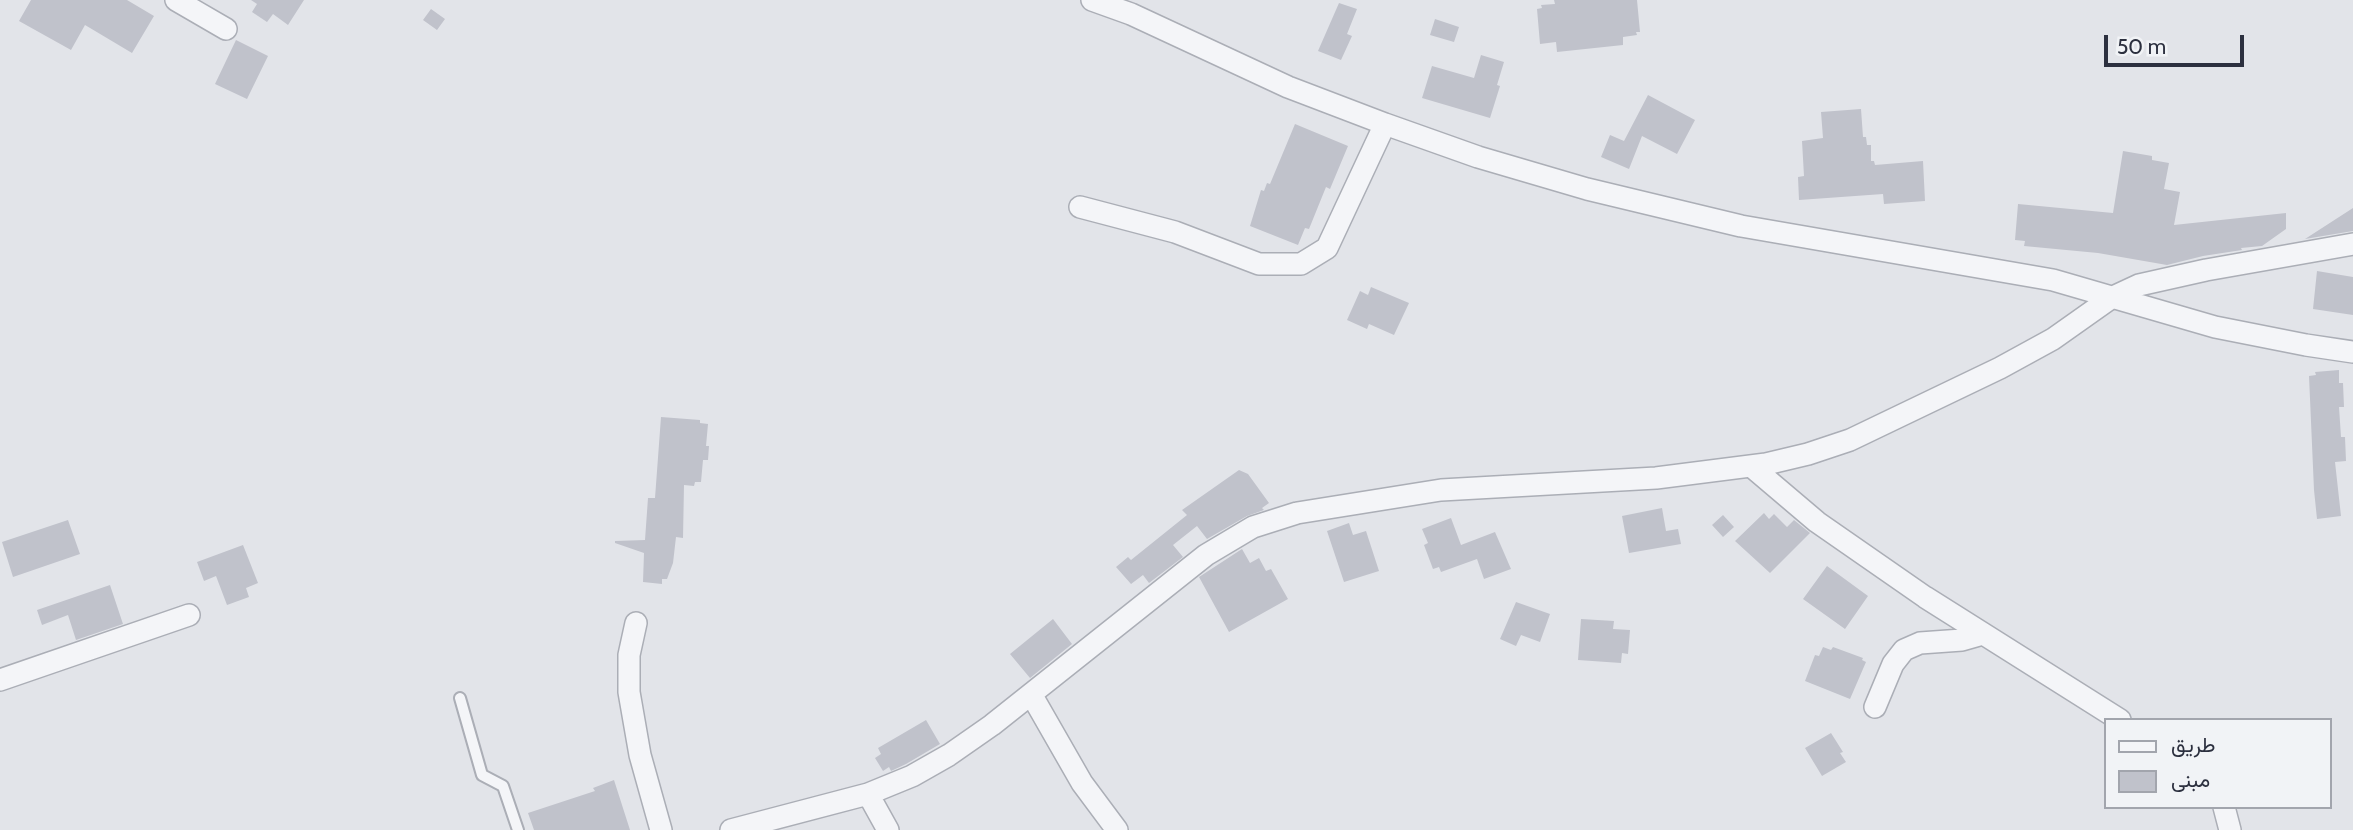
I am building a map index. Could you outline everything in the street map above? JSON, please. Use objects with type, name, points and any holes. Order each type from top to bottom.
[{"type":"street","points":[[176,0],[226,29]]},
{"type":"street","points":[[1091,0],[1130,14],[1288,86],[1385,124],[1538,175],[1716,220],[2081,286],[2111,298],[2215,327],[2353,352]]},
{"type":"street","points":[[1080,207],[1175,232],[1259,264],[1301,264],[1327,248],[1385,124]]},
{"type":"street","points":[[731,830],[868,794],[912,776],[949,755],[1031,694],[1206,555],[1252,527],[1332,506],[1441,490],[1643,479],[1751,466],[1808,454],[1850,440],[2000,369],[2053,339],[2111,298],[2158,279],[2353,244]]},
{"type":"street","points":[[1751,466],[1817,522],[1925,597],[2117,718]]},
{"type":"street","points":[[0,680],[189,615]]},
{"type":"street","points":[[636,623],[629,655],[629,692],[640,755],[661,830]]},
{"type":"street","points":[[1875,706],[1893,664],[1904,650],[1912,645],[1954,642],[1983,634]]},
{"type":"street","points":[[1031,694],[1082,783],[1117,830]]},
{"type":"street","points":[[868,794],[888,830]]},
{"type":"street","points":[[2225,809],[2230,830]]},
{"type":"lane","points":[[460,698],[482,775],[503,786],[518,830]]},
{"type":"building","points":[[31,0],[127,0],[154,16],[132,53],[85,25],[71,50],[19,21]]},
{"type":"building","points":[[251,0],[304,0],[288,25],[273,14],[267,22],[252,12],[257,4]]},
{"type":"building","points":[[1554,0],[1637,0],[1640,32],[1623,37],[1623,45],[1557,52],[1556,42],[1540,44],[1537,9],[1542,8],[1541,5],[1555,4]]},
{"type":"building","points":[[1339,3],[1357,9],[1347,34],[1352,36],[1341,60],[1318,51]]},
{"type":"building","points":[[431,9],[445,19],[437,30],[423,20]]},
{"type":"building","points":[[1435,19],[1459,27],[1454,42],[1430,35]]},
{"type":"building","points":[[236,40],[268,56],[247,99],[215,84]]},
{"type":"building","points":[[1481,55],[1504,62],[1490,118],[1422,98],[1432,66],[1474,78]]},
{"type":"building","points":[[1648,95],[1695,120],[1677,154],[1642,136],[1629,169],[1601,157],[1610,135],[1624,141]]},
{"type":"building","points":[[1861,109],[1863,137],[1866,137],[1867,145],[1871,145],[1871,161],[1874,161],[1875,165],[1923,161],[1925,201],[1884,204],[1883,194],[1799,200],[1798,177],[1804,176],[1802,141],[1823,138],[1821,112]]},
{"type":"building","points":[[1295,124],[1348,146],[1330,189],[1326,187],[1309,229],[1305,228],[1298,245],[1250,226],[1261,190],[1264,191],[1267,183],[1270,184]]},
{"type":"building","points":[[2123,151],[2152,156],[2152,160],[2169,163],[2164,189],[2180,192],[2174,225],[2286,213],[2286,229],[2262,246],[2241,248],[2242,250],[2167,265],[2098,253],[2024,246],[2025,241],[2015,240],[2018,204],[2113,213]]},
{"type":"building","points":[[2353,208],[2353,231],[2305,239]]},
{"type":"building","points":[[2317,271],[2353,277],[2353,315],[2313,309]]},
{"type":"building","points":[[1371,287],[1409,303],[1394,335],[1369,324],[1367,329],[1347,320],[1360,291],[1368,295]]},
{"type":"building","points":[[2339,370],[2339,383],[2343,383],[2344,407],[2339,407],[2341,437],[2345,437],[2346,461],[2335,462],[2341,516],[2317,519],[2309,376],[2316,375],[2315,372]]},
{"type":"building","points":[[661,417],[700,420],[700,423],[708,424],[706,446],[709,446],[708,460],[703,460],[701,482],[695,482],[694,486],[684,485],[683,538],[676,537],[673,563],[667,579],[662,579],[662,584],[643,582],[644,553],[615,543],[645,540],[648,498],[655,498]]},
{"type":"building","points":[[1239,470],[1248,474],[1269,503],[1262,508],[1264,510],[1247,516],[1207,539],[1197,526],[1173,545],[1183,557],[1149,583],[1143,575],[1131,584],[1116,567],[1128,557],[1131,560],[1187,515],[1182,510]]},
{"type":"building","points":[[1662,508],[1666,531],[1678,529],[1681,544],[1629,553],[1622,516]]},
{"type":"building","points":[[1764,513],[1769,519],[1774,514],[1787,527],[1794,520],[1810,533],[1770,573],[1735,541]]},
{"type":"building","points":[[1723,515],[1734,527],[1723,537],[1712,525]]},
{"type":"building","points":[[1451,518],[1461,545],[1495,532],[1511,569],[1484,579],[1477,559],[1441,572],[1439,567],[1433,569],[1424,545],[1428,543],[1422,529]]},
{"type":"building","points":[[68,520],[80,554],[13,577],[2,542]]},
{"type":"building","points":[[1349,523],[1353,535],[1366,531],[1379,571],[1344,582],[1327,531]]},
{"type":"building","points":[[243,545],[258,583],[246,588],[249,597],[227,605],[216,576],[204,581],[197,562]]},
{"type":"building","points":[[1242,549],[1250,563],[1259,558],[1266,571],[1271,569],[1288,599],[1229,632],[1199,577]]},
{"type":"building","points":[[1827,566],[1868,596],[1845,629],[1803,599]]},
{"type":"building","points":[[110,585],[123,624],[76,640],[68,615],[42,625],[37,610]]},
{"type":"building","points":[[1516,602],[1550,614],[1540,642],[1521,635],[1516,646],[1500,639]]},
{"type":"building","points":[[1053,619],[1072,644],[1030,678],[1010,654]]},
{"type":"building","points":[[1581,619],[1614,621],[1613,629],[1630,630],[1628,654],[1622,653],[1621,663],[1578,660]]},
{"type":"building","points":[[1823,647],[1831,650],[1833,647],[1863,658],[1866,662],[1850,699],[1805,681],[1815,655],[1819,656]]},
{"type":"building","points":[[926,720],[940,744],[906,764],[891,771],[889,767],[883,771],[875,758],[881,754],[878,748]]},
{"type":"building","points":[[1831,733],[1846,762],[1822,776],[1805,748]]},
{"type":"building","points":[[614,780],[630,830],[534,830],[528,813],[595,791],[593,788]]}]
